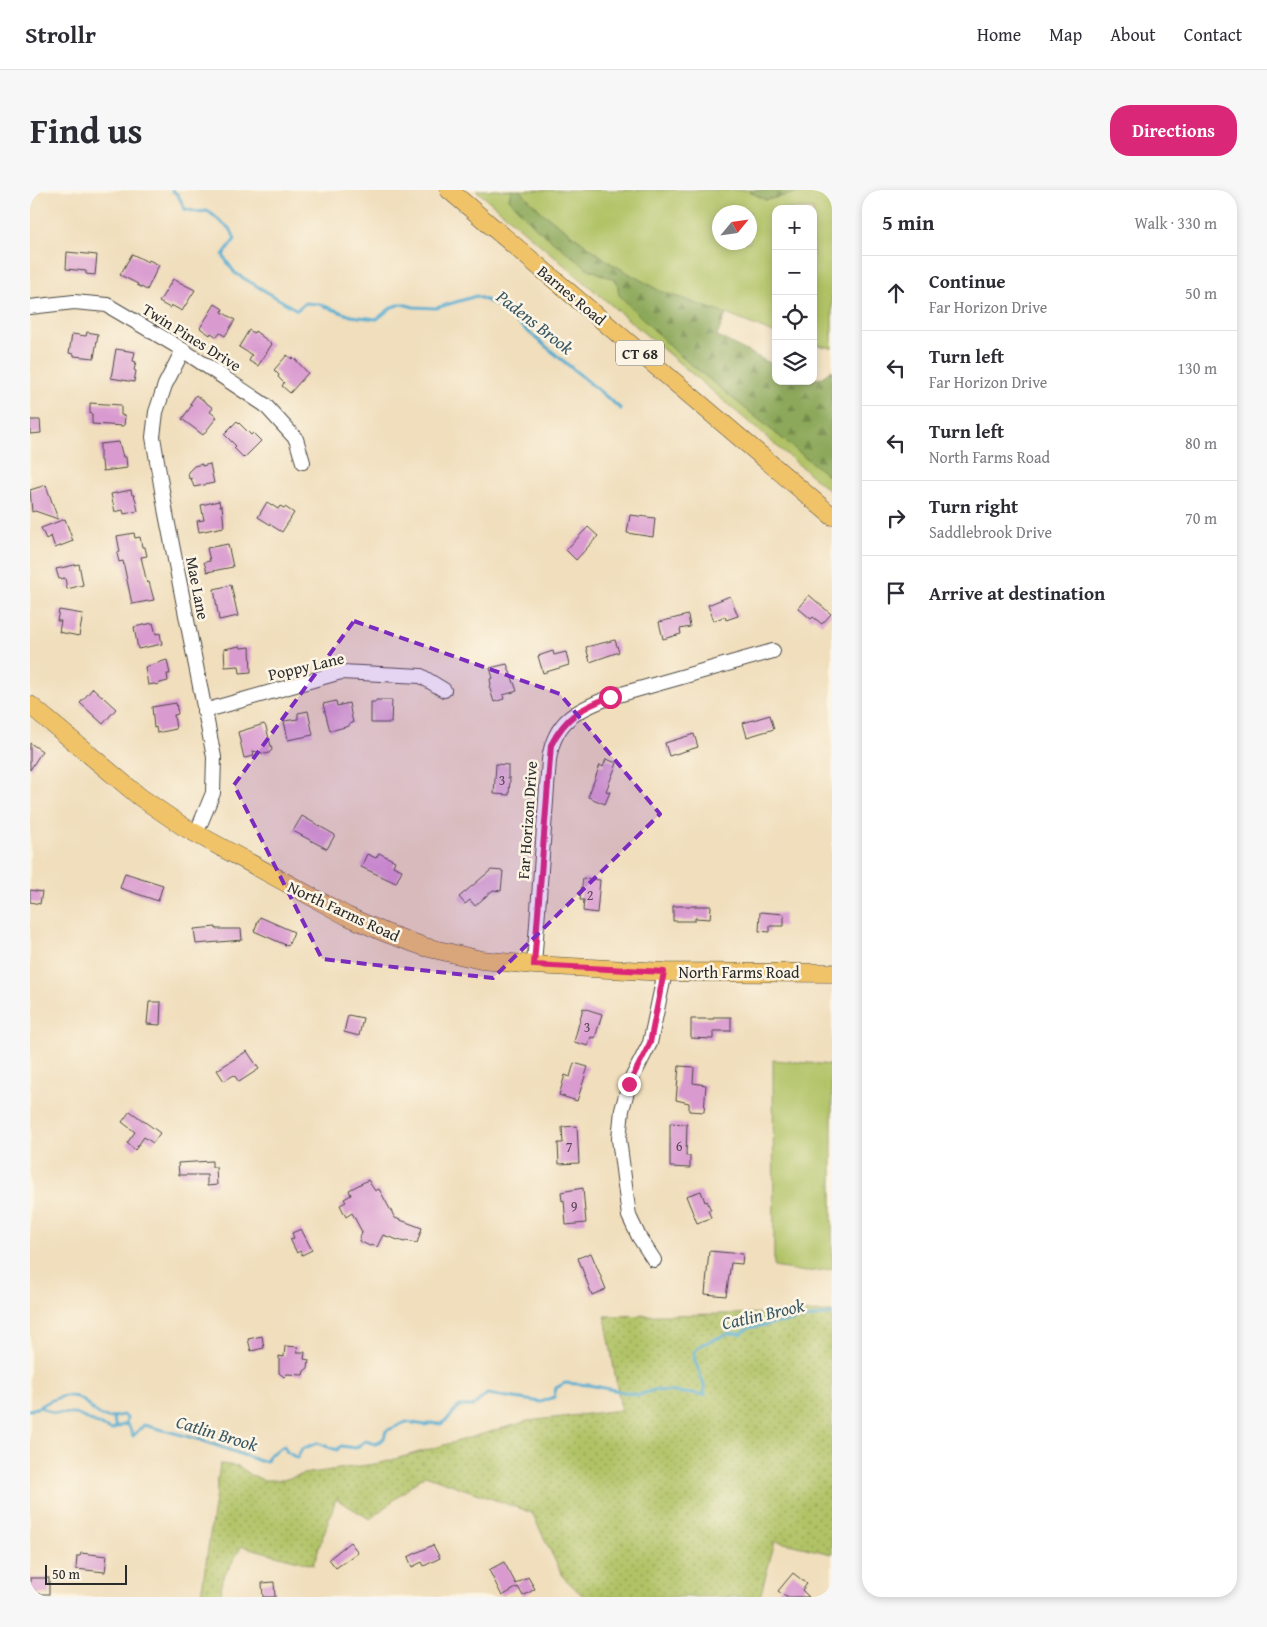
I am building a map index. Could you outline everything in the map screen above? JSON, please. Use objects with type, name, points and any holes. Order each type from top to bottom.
[{"type":"main road","name":"Barnes Road","points":[[449,190],[832,516]]},
{"type":"main road","name":"North Farms Road","points":[[30,705],[140,797],[196,834],[347,916],[425,947],[480,960],[534,965],[664,972],[832,973]]},
{"type":"street","name":"Twin Pines Drive","points":[[30,308],[74,302],[108,305],[183,350],[265,405],[296,438],[303,462]]},
{"type":"street","name":"Mae Lane","points":[[183,350],[165,385],[156,412],[153,437],[167,523],[214,757],[212,793],[196,834]]},
{"type":"street","name":"Far Horizon Drive","points":[[534,965],[549,760],[551,745],[562,726],[577,711],[587,705],[773,651]]},
{"type":"street","name":"Poppy Lane","points":[[204,711],[342,672],[421,676],[444,690]]},
{"type":"street","points":[[654,1260],[639,1237],[629,1216],[619,1138],[622,1110],[629,1084],[650,1043],[664,972]]},
{"type":"highlighted area","points":[[354,621],[560,694],[660,814],[493,978],[322,959],[234,785]]},
{"type":"green space","points":[[476,190],[511,190],[509,199],[587,268],[617,281],[619,295],[677,353],[832,479],[832,493]]},
{"type":"green space","points":[[511,190],[519,190],[544,214],[612,264],[660,291],[726,314],[717,336],[772,364],[772,385],[817,385],[817,379],[832,370],[832,479],[677,353],[619,295],[617,281],[587,268],[536,228],[509,199]]},
{"type":"green space","points":[[519,190],[751,190],[750,192],[766,200],[810,190],[832,190],[832,348],[817,345],[817,205],[772,205],[772,332],[660,291],[612,264],[544,214]]},
{"type":"green space","points":[[751,190],[810,190],[766,200],[750,192]]},
{"type":"green space","points":[[773,1060],[832,1065],[832,1269],[805,1272],[774,1267]]},
{"type":"green space","points":[[832,1312],[832,1554],[775,1541],[760,1597],[584,1597],[563,1577],[532,1513],[425,1475],[370,1519],[336,1499],[313,1565],[242,1546],[222,1579],[221,1597],[201,1597],[220,1464],[239,1466],[250,1475],[264,1480],[283,1480],[303,1474],[381,1463],[528,1421],[621,1410],[605,1316]]},
{"type":"building","points":[[67,252],[97,255],[95,275],[86,274],[86,271],[66,269]]},
{"type":"building","points":[[132,254],[159,265],[147,290],[120,275]]},
{"type":"building","points":[[173,279],[195,290],[182,311],[171,305],[170,308],[159,302]]},
{"type":"building","points":[[215,304],[223,309],[222,312],[235,320],[225,336],[220,333],[217,337],[211,333],[210,335],[200,328]]},
{"type":"building","points":[[249,330],[254,333],[255,331],[272,344],[258,366],[249,361],[252,355],[239,347]]},
{"type":"building","points":[[87,332],[98,334],[94,358],[74,356],[74,354],[69,353],[72,334],[86,336]]},
{"type":"building","points":[[116,349],[135,352],[133,361],[136,362],[134,382],[111,378]]},
{"type":"building","points":[[287,355],[292,359],[293,357],[308,373],[290,393],[282,386],[284,383],[274,370]]},
{"type":"building","points":[[196,395],[213,408],[210,412],[217,417],[203,435],[182,419],[192,405],[190,404]]},
{"type":"building","points":[[90,403],[121,405],[121,415],[125,416],[124,426],[92,424]]},
{"type":"building","points":[[30,420],[40,420],[41,433],[30,434]]},
{"type":"building","points":[[237,421],[251,435],[253,433],[261,441],[244,458],[234,448],[236,446],[224,434]]},
{"type":"building","points":[[119,442],[123,457],[126,457],[127,468],[103,471],[102,461],[100,461],[100,444]]},
{"type":"building","points":[[202,464],[202,466],[210,464],[214,483],[194,487],[191,478],[189,479],[188,472],[194,466]]},
{"type":"building","points":[[46,485],[58,519],[35,511],[32,512],[30,490]]},
{"type":"building","points":[[131,490],[138,511],[124,514],[123,510],[115,512],[111,494]]},
{"type":"building","points":[[219,501],[220,506],[222,506],[224,527],[199,532],[197,521],[204,520],[201,505]]},
{"type":"building","points":[[267,502],[278,509],[280,506],[285,507],[294,513],[282,532],[258,517]]},
{"type":"building","points":[[630,515],[655,518],[653,537],[627,533]]},
{"type":"building","points":[[65,519],[73,541],[55,548],[51,536],[46,539],[41,528]]},
{"type":"building","points":[[588,527],[598,536],[576,560],[566,550]]},
{"type":"building","points":[[134,533],[135,538],[140,537],[142,547],[145,547],[147,556],[141,557],[147,583],[149,582],[154,600],[132,604],[123,561],[119,562],[117,553],[120,552],[117,536]]},
{"type":"building","points":[[228,544],[233,567],[207,572],[204,562],[210,561],[207,548]]},
{"type":"building","points":[[79,564],[83,585],[67,589],[65,578],[59,579],[56,569]]},
{"type":"building","points":[[231,585],[238,616],[219,620],[214,589]]},
{"type":"building","points":[[809,595],[831,614],[822,624],[813,617],[811,619],[798,608]]},
{"type":"building","points":[[730,596],[738,616],[726,620],[725,616],[714,621],[708,605]]},
{"type":"building","points":[[59,610],[83,614],[79,636],[59,632],[61,621],[57,621]]},
{"type":"building","points":[[688,615],[690,627],[680,629],[681,634],[663,639],[659,622]]},
{"type":"building","points":[[153,623],[156,634],[160,633],[162,644],[138,649],[134,627]]},
{"type":"building","points":[[615,640],[619,652],[590,662],[586,647]]},
{"type":"building","points":[[240,646],[241,648],[250,647],[251,672],[240,673],[239,666],[225,667],[224,649]]},
{"type":"building","points":[[553,651],[554,655],[566,652],[569,665],[543,673],[538,656]]},
{"type":"building","points":[[167,660],[170,674],[167,674],[168,681],[158,685],[148,685],[145,667]]},
{"type":"building","points":[[507,664],[517,691],[503,695],[504,699],[494,702],[489,686],[491,685],[490,679],[493,678],[490,668]]},
{"type":"building","points":[[93,688],[116,709],[103,724],[80,703]]},
{"type":"building","points":[[376,700],[392,700],[391,723],[371,723],[371,702],[376,702]]},
{"type":"building","points":[[336,701],[337,706],[349,703],[353,723],[349,724],[349,726],[330,731],[323,704]]},
{"type":"building","points":[[176,703],[178,714],[174,715],[176,729],[157,733],[156,727],[154,728],[152,707]]},
{"type":"building","points":[[308,711],[313,735],[288,740],[284,721],[298,719],[298,713]]},
{"type":"building","points":[[770,715],[774,729],[747,737],[743,723]]},
{"type":"building","points":[[264,724],[272,750],[266,754],[253,751],[254,756],[244,758],[238,732]]},
{"type":"building","points":[[694,734],[698,747],[669,756],[665,743]]},
{"type":"building","points":[[30,743],[42,751],[30,770]]},
{"type":"building","points":[[606,759],[617,763],[606,791],[610,792],[605,804],[588,797],[600,765],[603,767]]},
{"type":"building","points":[[496,764],[508,765],[508,778],[510,778],[509,795],[494,794]]},
{"type":"building","points":[[302,816],[335,835],[327,849],[293,831]]},
{"type":"building","points":[[379,853],[395,861],[393,866],[402,870],[396,883],[361,867],[367,854],[376,858]]},
{"type":"building","points":[[491,870],[503,871],[501,891],[493,890],[475,906],[470,900],[465,904],[459,897]]},
{"type":"building","points":[[125,873],[163,885],[158,901],[120,888]]},
{"type":"building","points":[[583,878],[600,880],[597,913],[583,911],[584,900],[580,900]]},
{"type":"building","points":[[30,890],[42,892],[40,904],[30,902]]},
{"type":"building","points":[[673,906],[711,906],[710,919],[695,918],[695,921],[673,921]]},
{"type":"building","points":[[760,912],[784,914],[784,926],[770,926],[770,932],[759,931]]},
{"type":"building","points":[[260,917],[294,932],[288,946],[254,931]]},
{"type":"building","points":[[216,927],[216,929],[241,929],[242,940],[196,944],[194,929]]},
{"type":"building","points":[[149,1002],[161,1002],[160,1025],[147,1024]]},
{"type":"building","points":[[583,1008],[602,1014],[595,1038],[591,1037],[588,1046],[574,1042]]},
{"type":"building","points":[[348,1015],[363,1018],[359,1036],[344,1032]]},
{"type":"building","points":[[714,1017],[731,1017],[731,1031],[713,1031],[713,1039],[691,1038],[691,1019],[714,1019]]},
{"type":"building","points":[[247,1051],[259,1069],[239,1082],[234,1075],[224,1081],[217,1070]]},
{"type":"building","points":[[574,1063],[588,1067],[577,1101],[559,1095],[565,1075],[570,1077]]},
{"type":"building","points":[[679,1066],[694,1067],[693,1083],[706,1085],[704,1112],[689,1111],[689,1103],[676,1100]]},
{"type":"building","points":[[130,1111],[160,1133],[153,1143],[144,1137],[135,1150],[127,1143],[135,1132],[122,1122]]},
{"type":"building","points":[[670,1123],[687,1124],[686,1156],[690,1156],[690,1168],[670,1167]]},
{"type":"building","points":[[577,1126],[579,1163],[559,1164],[558,1143],[563,1143],[562,1127]]},
{"type":"building","points":[[212,1161],[212,1167],[216,1167],[217,1185],[207,1186],[207,1175],[179,1175],[178,1163]]},
{"type":"building","points":[[368,1180],[375,1191],[379,1189],[395,1218],[422,1228],[417,1243],[404,1242],[383,1235],[377,1247],[359,1241],[362,1232],[352,1213],[346,1217],[340,1205],[346,1202],[344,1199],[351,1195],[349,1190]]},
{"type":"building","points":[[583,1188],[586,1223],[566,1225],[564,1200],[562,1201],[561,1192]]},
{"type":"building","points":[[701,1191],[705,1202],[707,1201],[711,1210],[708,1210],[711,1218],[697,1223],[686,1196]]},
{"type":"building","points":[[301,1229],[312,1250],[302,1255],[300,1251],[297,1253],[290,1239],[294,1238],[292,1233]]},
{"type":"building","points":[[709,1251],[743,1254],[742,1264],[731,1263],[726,1296],[705,1294]]},
{"type":"building","points":[[591,1253],[606,1289],[592,1295],[578,1258]]},
{"type":"building","points":[[262,1336],[264,1348],[251,1351],[248,1339]]},
{"type":"building","points":[[285,1346],[298,1347],[297,1352],[305,1352],[304,1359],[309,1360],[308,1368],[304,1371],[303,1375],[287,1374],[284,1377],[279,1373],[279,1356],[284,1357]]},
{"type":"building","points":[[350,1542],[358,1552],[336,1568],[329,1559]]},
{"type":"building","points":[[433,1545],[440,1558],[424,1566],[422,1562],[412,1567],[408,1557]]},
{"type":"building","points":[[81,1553],[107,1556],[105,1572],[76,1569],[77,1556],[80,1556]]},
{"type":"building","points":[[504,1562],[516,1584],[528,1577],[535,1589],[523,1596],[518,1587],[502,1596],[489,1570]]},
{"type":"building","points":[[793,1573],[807,1584],[802,1590],[809,1597],[786,1597],[778,1591]]},
{"type":"building","points":[[30,1578],[49,1578],[49,1594],[30,1594]]},
{"type":"building","points":[[274,1582],[275,1597],[263,1597],[262,1583]]},
{"type":"waterway","name":"Padens Brook","points":[[172,190],[178,195],[185,209],[197,212],[208,211],[231,230],[235,239],[223,255],[235,273],[297,310],[305,303],[319,304],[351,316],[377,319],[392,307],[402,304],[414,307],[436,308],[476,296],[495,304],[621,409]]},
{"type":"waterway","name":"Catlin Brook","points":[[30,1410],[40,1407],[53,1413],[76,1414],[111,1430],[126,1424],[129,1426],[133,1436],[144,1425],[201,1440],[260,1461],[267,1461],[269,1455],[284,1446],[287,1452],[297,1458],[302,1449],[317,1443],[337,1450],[341,1446],[356,1448],[365,1441],[376,1444],[384,1438],[386,1431],[406,1422],[425,1425],[432,1423],[441,1424],[459,1406],[473,1406],[487,1394],[541,1402],[554,1397],[556,1388],[565,1383],[589,1385],[639,1395],[654,1390],[705,1395],[704,1385],[694,1358],[695,1351],[701,1345],[730,1333],[741,1334],[748,1328],[832,1314]]},
{"type":"waterway","points":[[40,1406],[64,1396],[76,1397],[102,1416],[110,1418],[123,1415],[127,1418],[126,1424]]},
{"type":"waterway","points":[[113,1417],[116,1428]]},
{"type":"route","points":[[610,697],[587,705],[577,711],[562,726],[551,745],[534,965],[664,972],[650,1043],[629,1084]]}]
